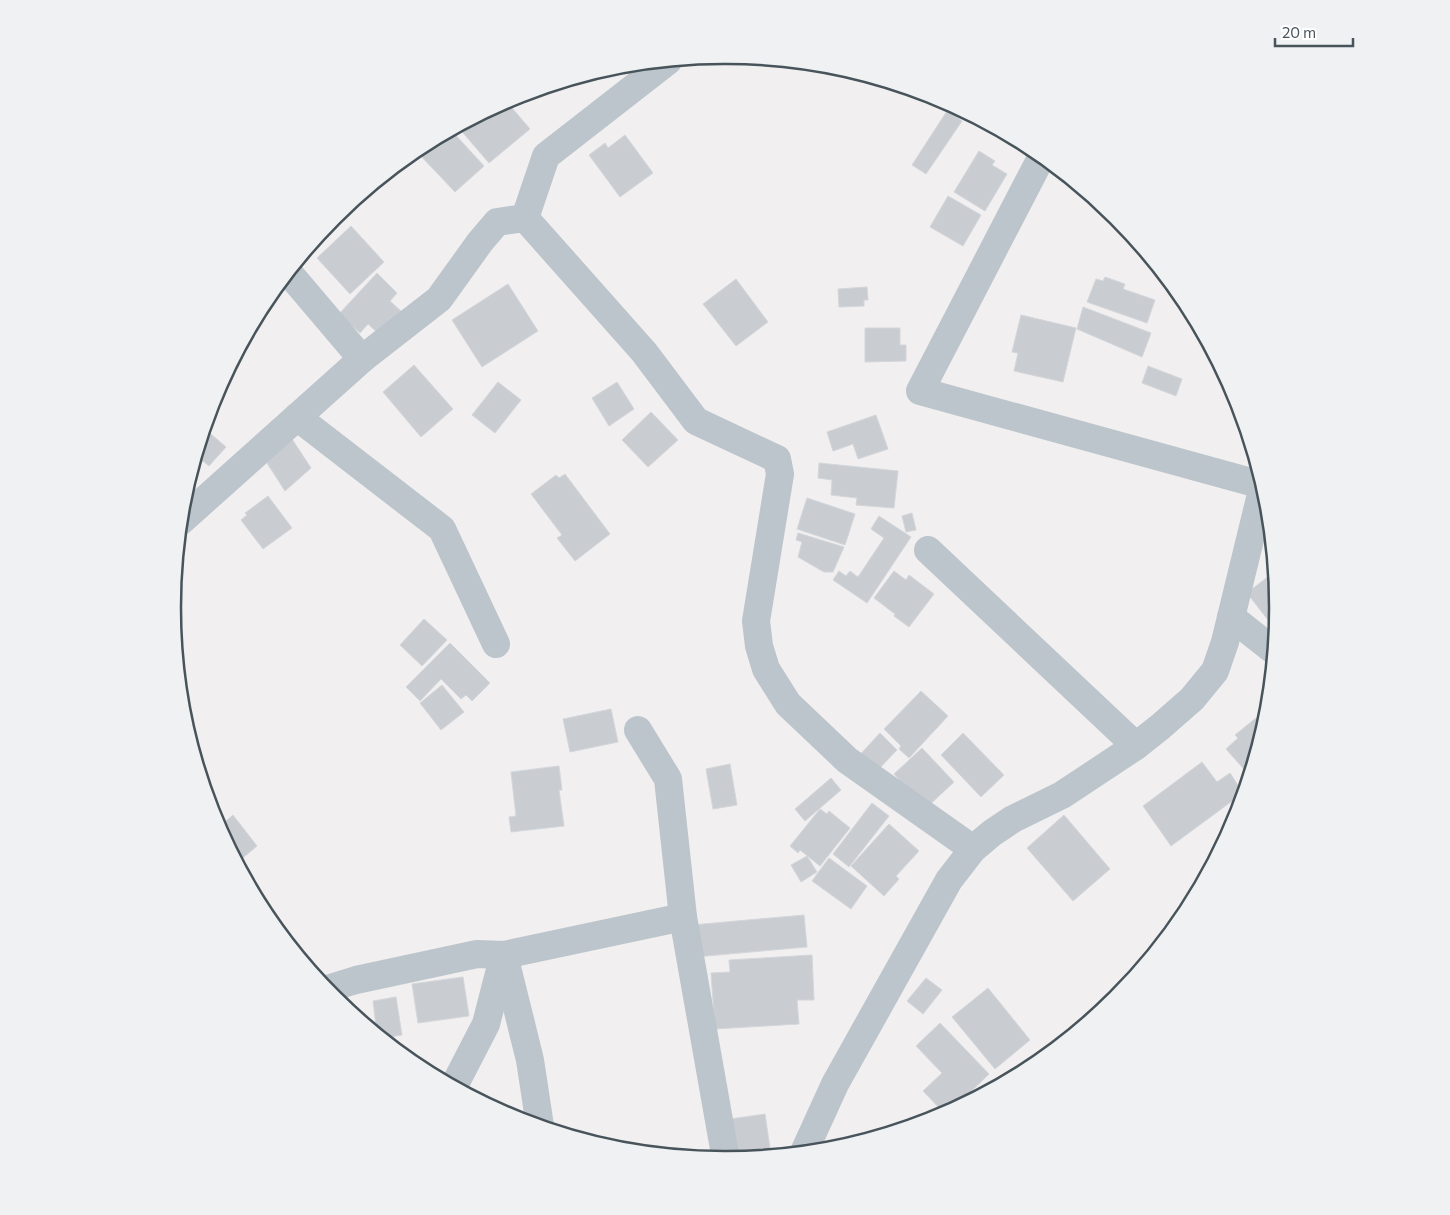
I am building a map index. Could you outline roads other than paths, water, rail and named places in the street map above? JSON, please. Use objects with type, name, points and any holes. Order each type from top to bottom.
[{"type":"street","points":[[525,218],[546,156],[660,68]]},
{"type":"street","points":[[1038,163],[920,391],[1254,483]]},
{"type":"street","points":[[190,513],[362,360],[439,299],[480,242],[497,222],[525,218]]},
{"type":"street","points":[[525,218],[644,352],[696,421],[777,459],[780,474],[756,621],[759,646],[766,669],[788,704],[847,760],[973,849]]},
{"type":"street","points":[[292,278],[362,360]]},
{"type":"street","points":[[297,417],[442,529],[496,644]]},
{"type":"street","points":[[807,1145],[835,1084],[949,880],[973,849],[1013,819],[1062,795],[1136,746],[1160,728],[1192,699],[1215,671],[1231,617],[1258,502]]},
{"type":"street","points":[[928,550],[1136,746]]},
{"type":"street","points":[[1231,617],[1268,646]]},
{"type":"street","points":[[638,730],[668,780],[682,918],[724,1151]]},
{"type":"street","points":[[336,986],[356,980],[477,954],[504,954],[682,918]]},
{"type":"street","points":[[457,1080],[486,1024],[504,954]]},
{"type":"street","points":[[504,954],[530,1060],[539,1118]]}]
